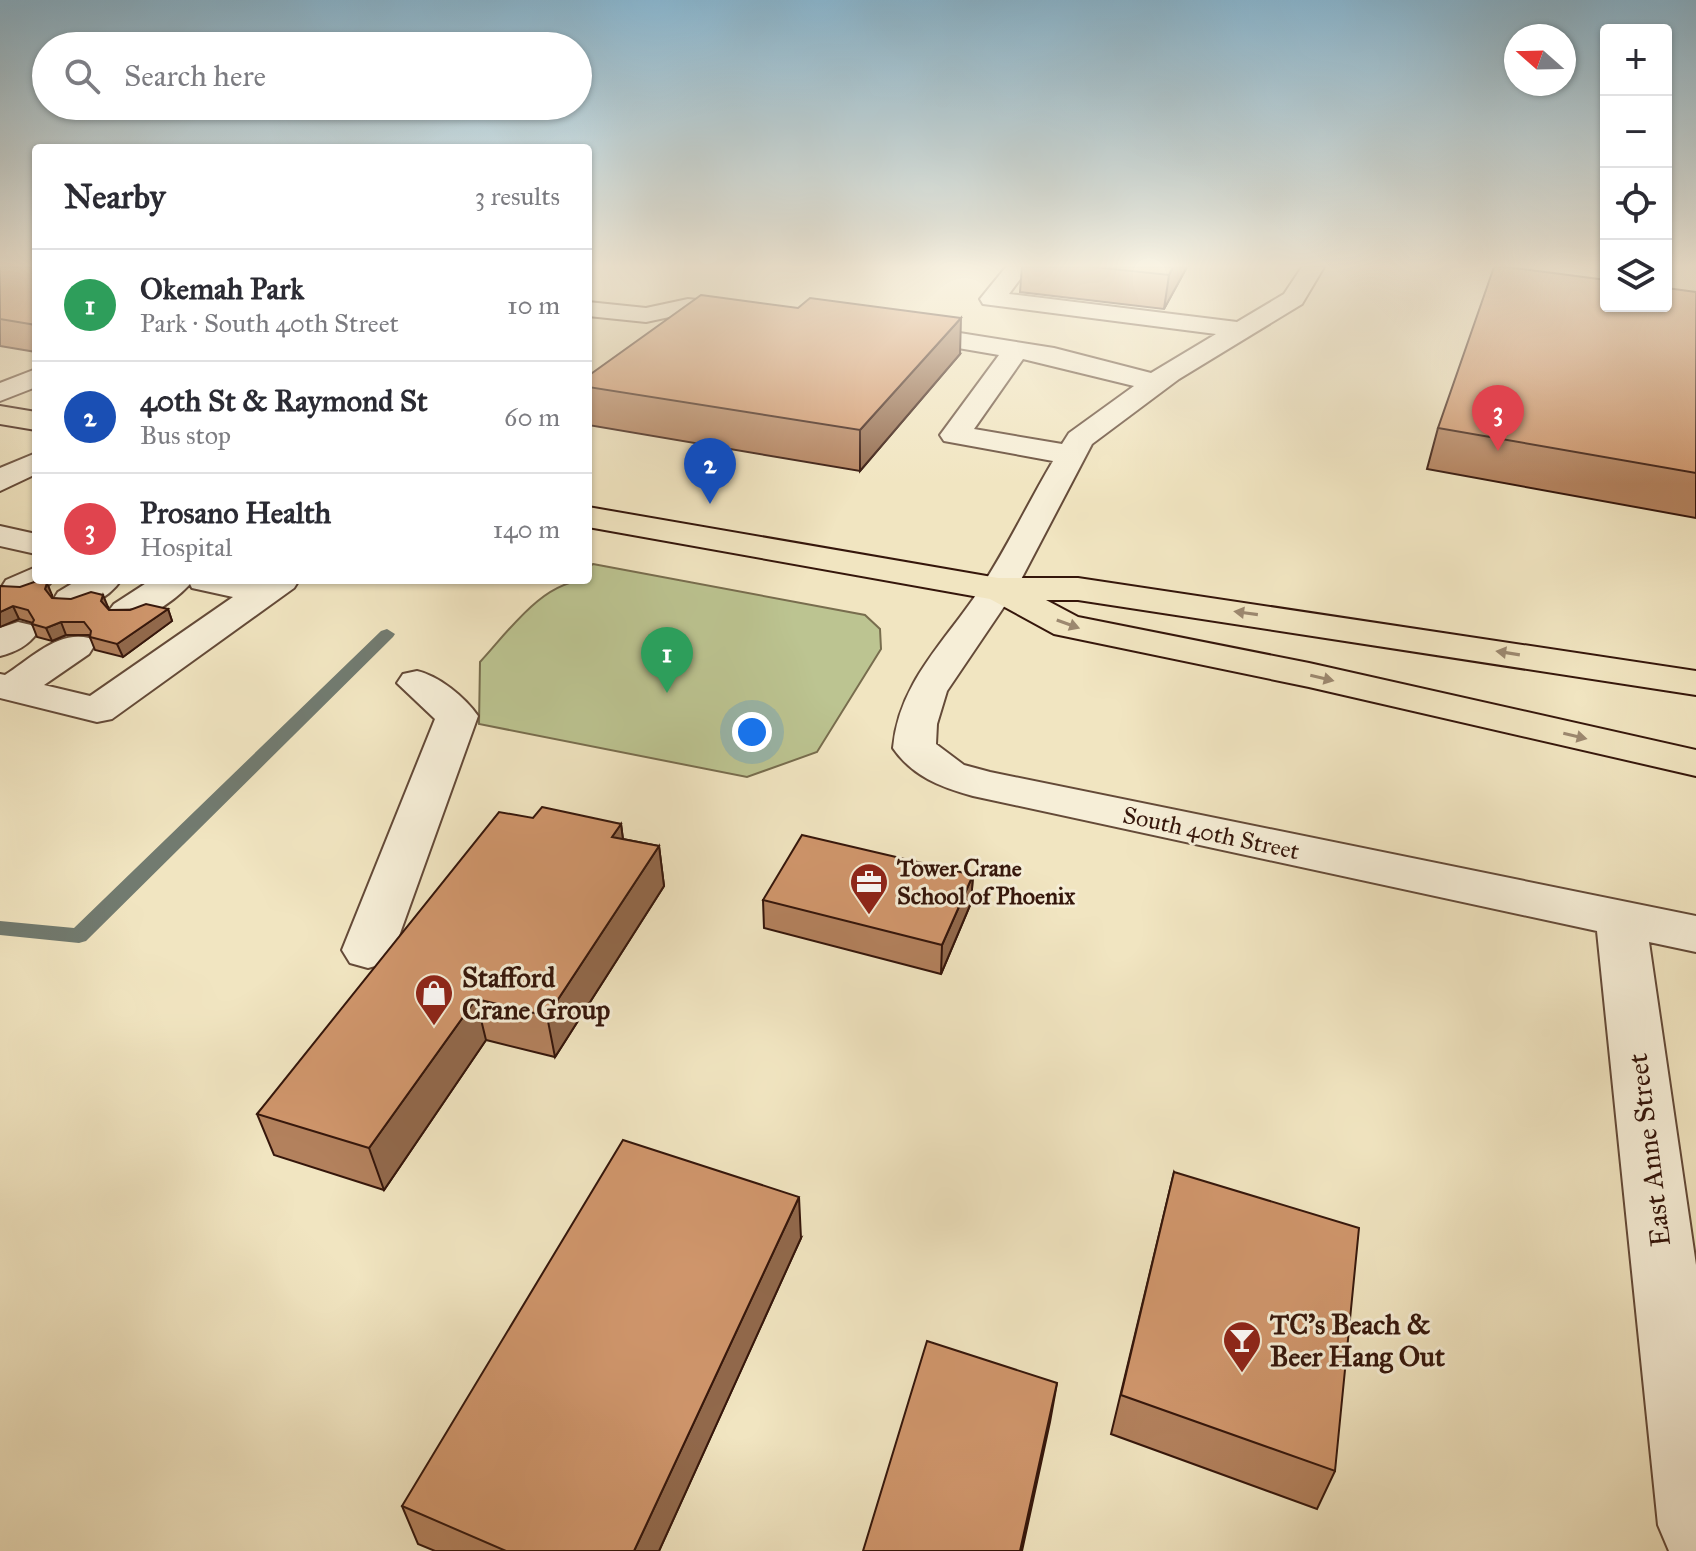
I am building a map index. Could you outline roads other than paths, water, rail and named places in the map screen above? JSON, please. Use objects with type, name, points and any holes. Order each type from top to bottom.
[{"type":"main road","points":[[0,415],[32,420]]},
{"type":"main road","points":[[592,518],[998,589],[1078,589],[1696,683]]},
{"type":"main road","points":[[998,589],[1067,626],[1309,675],[1696,763]]},
{"type":"street","points":[[944,339],[1054,356],[1155,383]]},
{"type":"street","points":[[998,589],[1080,439],[1155,383],[1227,339]]},
{"type":"street","points":[[1016,350],[955,435],[1072,455]]},
{"type":"street","points":[[0,393],[32,379]]},
{"type":"street","points":[[0,481],[32,464]]},
{"type":"street","points":[[71,600],[97,584]]},
{"type":"street","points":[[127,612],[169,584]]},
{"type":"street","points":[[249,584],[271,586]]},
{"type":"street","points":[[5,688],[97,710],[271,586]]},
{"type":"street","name":"South 40th Street","points":[[998,589],[927,691],[916,724],[914,748],[948,775],[1696,934]]},
{"type":"street","points":[[5,688],[75,646]]},
{"type":"street","points":[[368,950],[457,716],[417,683]]},
{"type":"street","name":"East Anne Street","points":[[1621,918],[1696,1525]]},
{"type":"waterway","points":[[0,928],[79,936],[387,634]]},
{"type":"place","name":"Prosano Health","points":[[1498,451]]},
{"type":"place","name":"40th St & Raymond St","points":[[710,504]]},
{"type":"place","name":"Okemah Park","points":[[667,693]]},
{"type":"place","name":"Tower Crane School of Phoenix","points":[[869,916]]},
{"type":"place","name":"Stafford Crane Group","points":[[434,1027]]},
{"type":"place","name":"TC's Beach & Beer Hang Out","points":[[1242,1374]]}]
